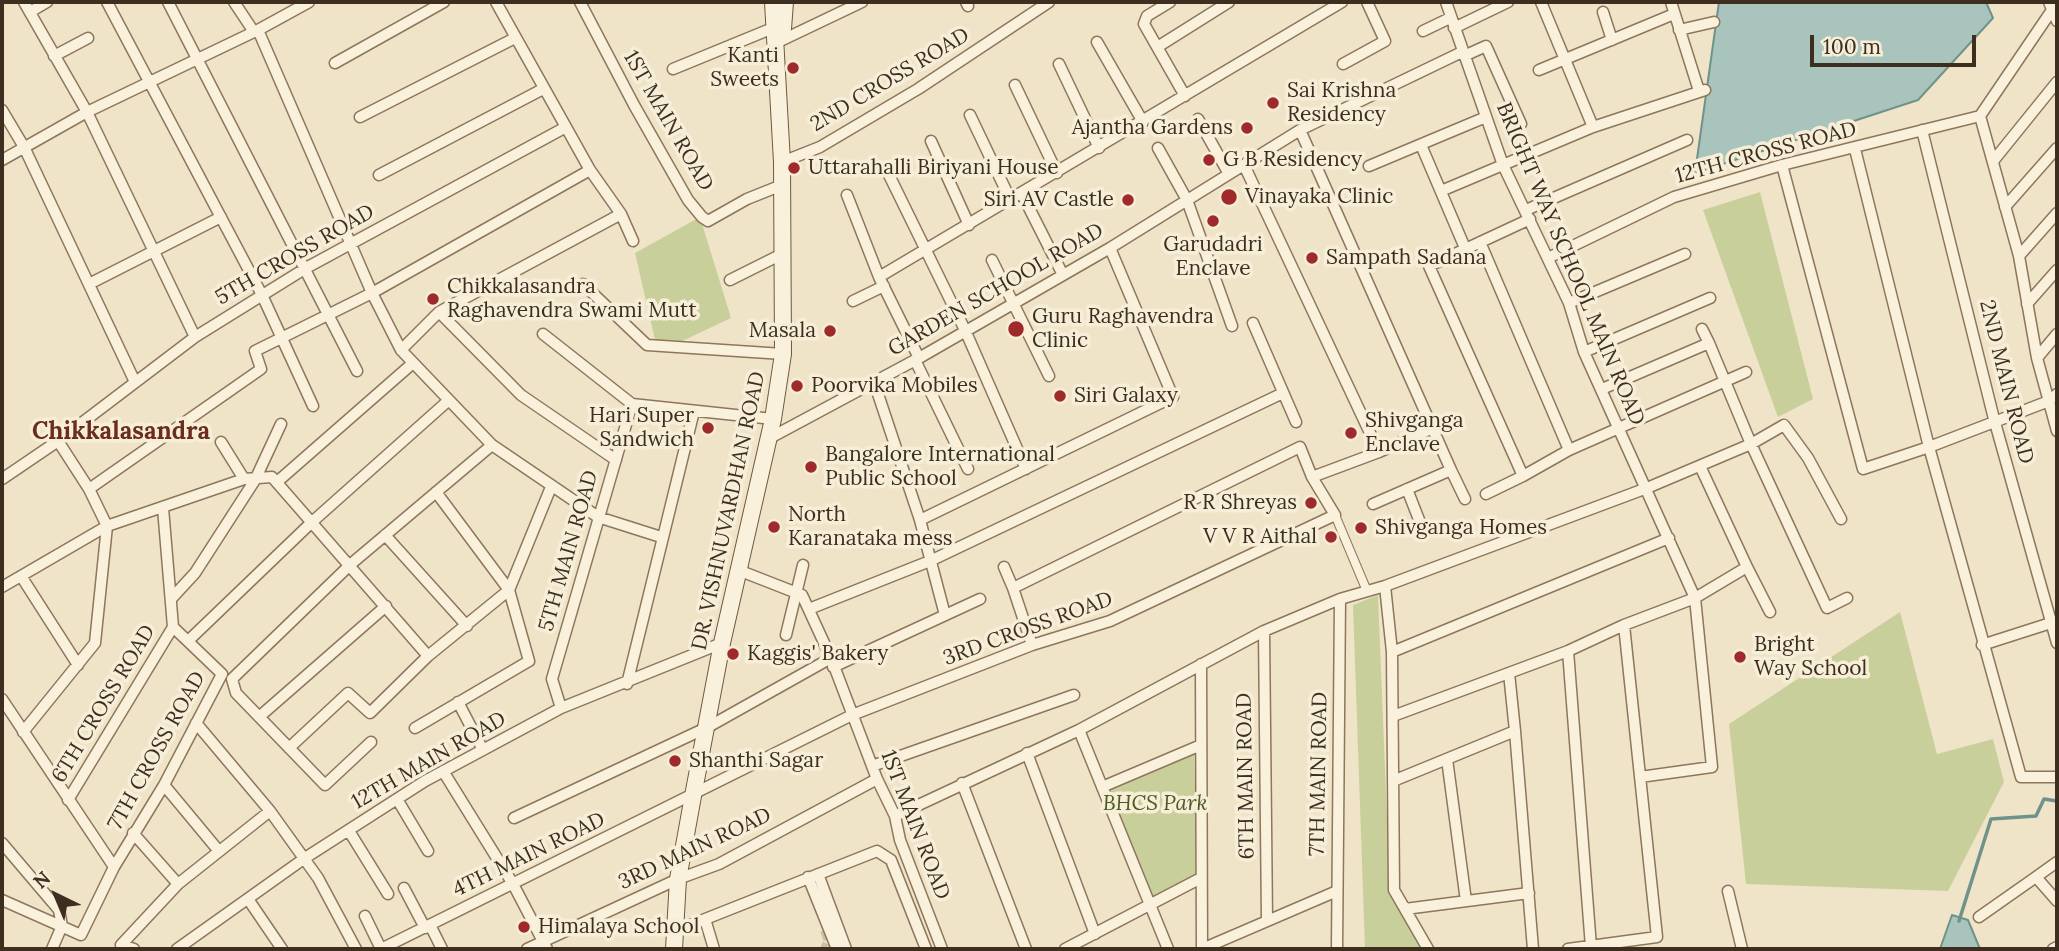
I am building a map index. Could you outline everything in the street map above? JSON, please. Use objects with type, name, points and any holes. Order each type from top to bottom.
[{"type":"main road","name":"DR. VISHNUVARDHAN ROAD","points":[[678,944],[678,879],[722,643],[773,419],[783,354],[782,162],[776,36],[783,29],[773,4]]},
{"type":"street","points":[[47,2],[27,7],[87,112],[195,337]]},
{"type":"street","points":[[107,2],[262,295],[313,406]]},
{"type":"street","points":[[168,2],[199,56],[357,371]]},
{"type":"street","points":[[234,2],[256,31],[372,293],[401,350],[492,445],[598,517],[661,537]]},
{"type":"street","points":[[2,160],[87,112],[256,31],[309,2]]},
{"type":"street","points":[[335,63],[444,2]]},
{"type":"street","points":[[496,2],[590,170],[621,214],[633,241]]},
{"type":"street","name":"1ST MAIN ROAD","points":[[580,2],[634,105],[688,200],[702,217],[708,221],[747,199],[782,185]]},
{"type":"street","points":[[673,69],[776,36],[862,2]]},
{"type":"street","name":"2ND CROSS ROAD","points":[[782,162],[820,147],[918,89],[1049,2]]},
{"type":"street","points":[[1170,2],[1144,20],[1185,96]]},
{"type":"street","points":[[1159,46],[1229,2]]},
{"type":"street","points":[[853,301],[925,250],[1342,2]]},
{"type":"street","points":[[1343,64],[1385,41],[1367,2]]},
{"type":"street","name":"BRIGHT WAY SCHOOL MAIN ROAD","points":[[1446,2],[1503,165],[1569,303],[1584,352],[1695,598],[1712,767],[1640,777]]},
{"type":"street","points":[[1423,31],[1508,2]]},
{"type":"street","points":[[1541,2],[1593,127]]},
{"type":"street","points":[[1441,191],[1593,127],[1702,91],[1671,2]]},
{"type":"street","points":[[2053,11],[1980,116],[2019,256],[2037,358],[2053,397],[2057,431]]},
{"type":"street","points":[[1603,12],[1612,40]]},
{"type":"street","points":[[1539,70],[1674,14]]},
{"type":"street","points":[[1679,30],[1714,22]]},
{"type":"street","points":[[54,55],[88,38]]},
{"type":"street","points":[[359,117],[515,38]]},
{"type":"street","points":[[1097,42],[1143,122]]},
{"type":"street","points":[[1463,54],[1486,47],[1521,124]]},
{"type":"street","name":"GARDEN SCHOOL ROAD","points":[[768,439],[917,359],[1110,248],[1300,130],[1463,54]]},
{"type":"street","points":[[1059,64],[1099,148]]},
{"type":"street","points":[[1994,160],[2057,82]]},
{"type":"street","points":[[1015,85],[1056,173]]},
{"type":"street","points":[[379,175],[543,89]]},
{"type":"street","points":[[2,112],[23,147],[135,382]]},
{"type":"street","points":[[970,115],[1010,201]]},
{"type":"street","name":"12TH CROSS ROAD","points":[[1548,258],[1674,197],[1782,164],[1855,149],[1980,116]]},
{"type":"street","points":[[1369,166],[1486,117]]},
{"type":"street","points":[[1198,119],[1229,174]]},
{"type":"street","name":"5TH CROSS ROAD","points":[[58,441],[195,337],[262,295],[306,268],[566,127]]},
{"type":"street","points":[[1300,130],[1465,499]]},
{"type":"street","name":"2ND MAIN ROAD","points":[[1922,130],[1994,419],[2054,622],[2057,643]]},
{"type":"street","points":[[1522,476],[1429,265],[1480,242],[1528,214],[1687,140]]},
{"type":"street","points":[[931,141],[969,225]]},
{"type":"street","points":[[1421,145],[1465,248]]},
{"type":"street","points":[[1158,148],[1187,200],[1232,326]]},
{"type":"street","points":[[2005,208],[2057,148]]},
{"type":"street","points":[[1855,149],[1929,447],[1982,645],[2021,777],[2057,777]]},
{"type":"street","points":[[1782,164],[1863,469],[1929,447],[2053,397]]},
{"type":"street","points":[[1244,165],[1379,452]]},
{"type":"street","points":[[89,489],[261,369],[255,351],[372,293],[590,170]]},
{"type":"street","points":[[889,175],[965,330],[1026,469]]},
{"type":"street","points":[[1022,194],[1063,275]]},
{"type":"street","points":[[847,195],[881,282],[968,469]]},
{"type":"street","points":[[2019,256],[2057,213]]},
{"type":"street","points":[[401,350],[439,312],[621,214]]},
{"type":"street","points":[[89,284],[221,217]]},
{"type":"street","points":[[1480,242],[1569,450]]},
{"type":"street","points":[[920,520],[1173,397],[1110,248]]},
{"type":"street","points":[[730,280],[782,254]]},
{"type":"street","points":[[1569,303],[1685,254]]},
{"type":"street","points":[[992,260],[1049,376]]},
{"type":"street","points":[[2027,304],[2057,270]]},
{"type":"street","points":[[583,284],[647,345],[783,354]]},
{"type":"street","points":[[1584,352],[1710,298]]},
{"type":"street","points":[[439,312],[521,395],[616,460]]},
{"type":"street","points":[[1253,323],[1296,422]]},
{"type":"street","points":[[1702,329],[1751,444],[1827,608],[1847,598]]},
{"type":"street","points":[[543,334],[632,404],[773,419]]},
{"type":"street","points":[[2037,358],[2057,334]]},
{"type":"street","points":[[1602,389],[1709,343]]},
{"type":"street","points":[[2,587],[107,526],[250,479],[274,480],[413,362]]},
{"type":"street","points":[[1486,494],[1569,450],[1746,372]]},
{"type":"street","points":[[874,382],[920,520],[945,615]]},
{"type":"street","points":[[809,609],[930,561],[1283,394]]},
{"type":"street","points":[[192,638],[312,522],[449,400]]},
{"type":"street","name":"5TH MAIN ROAD","points":[[561,708],[552,679],[632,404]]},
{"type":"street","points":[[626,684],[694,411]]},
{"type":"street","points":[[171,599],[195,573],[281,424]]},
{"type":"street","points":[[895,816],[1079,730],[1264,631],[1340,600],[1385,586],[1647,488],[1751,444],[1784,425],[1804,451],[1841,519]]},
{"type":"street","points":[[1312,477],[1433,428]]},
{"type":"street","points":[[2,479],[58,441],[89,489],[107,526],[95,643],[23,732]]},
{"type":"street","points":[[221,442],[250,479]]},
{"type":"street","points":[[371,742],[325,785],[236,693],[232,679],[351,565],[492,445]]},
{"type":"street","points":[[1013,588],[1300,447],[1312,477],[1335,515],[1367,591]]},
{"type":"street","points":[[1700,466],[1770,612]]},
{"type":"street","points":[[1373,504],[1451,470]]},
{"type":"street","points":[[274,480],[428,656]]},
{"type":"street","points":[[289,748],[348,693],[370,713],[428,656],[509,590],[551,487]]},
{"type":"street","points":[[1407,489],[1423,530]]},
{"type":"street","points":[[415,727],[529,661],[509,590],[436,492]]},
{"type":"street","points":[[163,508],[173,627]]},
{"type":"street","name":"3RD CROSS ROAD","points":[[693,796],[852,715],[1032,645],[1110,621],[1335,515]]},
{"type":"street","points":[[385,535],[467,626]]},
{"type":"street","points":[[1392,652],[1669,538]]},
{"type":"street","points":[[786,635],[794,592],[803,565]]},
{"type":"street","points":[[1004,567],[1032,645]]},
{"type":"street","points":[[1392,716],[1568,651],[1624,625],[1695,598],[1747,567]]},
{"type":"street","points":[[738,570],[794,592]]},
{"type":"street","points":[[21,576],[78,664]]},
{"type":"street","points":[[1385,586],[1392,652],[1395,890],[1428,949]]},
{"type":"street","name":"1ST MAIN ROAD","points":[[794,592],[802,595],[809,609],[877,779],[895,816],[900,840],[938,948]]},
{"type":"street","points":[[514,818],[708,727],[832,662],[980,599]]},
{"type":"street","name":"7TH MAIN ROAD","points":[[1337,949],[1340,600]]},
{"type":"street","points":[[259,717],[386,606]]},
{"type":"street","points":[[1982,645],[2054,622]]},
{"type":"street","points":[[1568,949],[1657,943],[1624,625]]},
{"type":"street","name":"7TH CROSS ROAD","points":[[62,926],[81,935],[114,867],[164,785],[222,674],[192,638],[173,627]]},
{"type":"street","name":"6TH CROSS ROAD","points":[[68,800],[173,627]]},
{"type":"street","name":"6TH MAIN ROAD","points":[[1264,631],[1267,921]]},
{"type":"street","name":"12TH MAIN ROAD","points":[[177,949],[305,858],[443,771],[561,708],[722,643]]},
{"type":"street","points":[[1568,651],[1591,947]]},
{"type":"street","points":[[1201,664],[1202,949],[1337,891]]},
{"type":"street","points":[[1509,673],[1534,949]]},
{"type":"street","points":[[872,766],[1074,695]]},
{"type":"street","points":[[2,699],[114,867]]},
{"type":"street","points":[[458,702],[483,750]]},
{"type":"street","points":[[196,723],[270,811],[305,858],[356,949]]},
{"type":"street","points":[[1079,730],[1168,949]]},
{"type":"street","points":[[1393,780],[1515,731]]},
{"type":"street","points":[[1102,787],[1202,745]]},
{"type":"street","points":[[1027,753],[1095,934]]},
{"type":"street","points":[[1447,759],[1466,901]]},
{"type":"street","points":[[443,771],[513,884],[545,945]]},
{"type":"street","name":"3RD MAIN ROAD","points":[[527,949],[545,945],[678,879],[719,864],[877,779]]},
{"type":"street","points":[[962,783],[1026,949]]},
{"type":"street","points":[[164,785],[218,850]]},
{"type":"street","name":"4TH MAIN ROAD","points":[[365,916],[381,949],[693,796]]},
{"type":"street","points":[[397,799],[428,851]]},
{"type":"street","points":[[134,949],[121,945],[178,884],[270,811]]},
{"type":"street","points":[[349,831],[387,894]]},
{"type":"street","points":[[133,833],[178,884]]},
{"type":"street","points":[[3,846],[59,910],[62,926],[52,949]]},
{"type":"street","points":[[678,944],[705,919],[877,851],[891,860],[926,949]]},
{"type":"street","points":[[1979,917],[2057,862]]},
{"type":"street","points":[[813,876],[837,949]]},
{"type":"street","points":[[813,876],[846,949]]},
{"type":"street","points":[[2036,877],[2057,901]]},
{"type":"street","points":[[1066,949],[1202,878]]},
{"type":"street","points":[[404,888],[442,949]]},
{"type":"street","points":[[1728,891],[1742,949]]},
{"type":"street","points":[[1405,909],[1529,893]]},
{"type":"street","points":[[248,899],[282,949]]},
{"type":"street","points":[[2,900],[62,926]]},
{"type":"street","points":[[705,919],[714,949]]},
{"type":"green space","points":[[1760,192],[1813,399],[1778,417],[1703,210]]},
{"type":"green space","points":[[700,217],[731,318],[676,344],[655,340],[635,253]]},
{"type":"green space","points":[[1378,595],[1390,893],[1421,949],[1365,949],[1353,605]]},
{"type":"green space","points":[[1900,612],[1937,754],[1993,739],[2004,782],[1948,891],[1746,884],[1729,724]]},
{"type":"green space","name":"BHCS Park","points":[[1194,744],[1197,876],[1152,900],[1106,782]]},
{"type":"water","points":[[1719,2],[1986,2],[1993,18],[1918,100],[1695,173]]},
{"type":"water","points":[[1952,915],[1968,920],[1980,949],[1940,949]]},
{"type":"waterway","points":[[1959,921],[1991,819],[2036,816],[2044,799],[2057,801]]},
{"type":"tunnel","points":[[825,930],[829,941],[825,949]]},
{"type":"place","name":"Kanti Sweets","points":[[793,68]]},
{"type":"place","name":"Sai Krishna Residency","points":[[1273,103]]},
{"type":"place","name":"Ajantha Gardens","points":[[1247,128]]},
{"type":"place","name":"G B Residency","points":[[1209,160]]},
{"type":"place","name":"Uttarahalli Biriyani House","points":[[794,168]]},
{"type":"place","name":"Vinayaka Clinic","points":[[1229,197]]},
{"type":"place","name":"Siri AV Castle","points":[[1128,200]]},
{"type":"place","name":"Garudadri Enclave","points":[[1213,221]]},
{"type":"place","name":"Sampath Sadana","points":[[1312,258]]},
{"type":"place","name":"Chikkalasandra Raghavendra Swami Mutt","points":[[433,299]]},
{"type":"place","name":"Guru Raghavendra Clinic","points":[[1016,329]]},
{"type":"place","name":"Masala","points":[[830,331]]},
{"type":"place","name":"Poorvika Mobiles","points":[[797,386]]},
{"type":"place","name":"Siri Galaxy","points":[[1060,396]]},
{"type":"place","name":"Hari Super Sandwich","points":[[708,428]]},
{"type":"place","name":"Shivganga Enclave","points":[[1351,433]]},
{"type":"place","name":"Bangalore International Public School","points":[[811,467]]},
{"type":"place","name":"R R Shreyas","points":[[1311,503]]},
{"type":"place","name":"North Karanataka mess","points":[[774,527]]},
{"type":"place","name":"Shivganga Homes","points":[[1361,528]]},
{"type":"place","name":"V V R Aithal","points":[[1331,537]]},
{"type":"place","name":"Kaggis' Bakery","points":[[733,654]]},
{"type":"place","name":"Bright Way School","points":[[1740,657]]},
{"type":"place","name":"Shanthi Sagar","points":[[675,761]]},
{"type":"place","name":"Himalaya School","points":[[524,927]]},
{"type":"district","name":"Chikkalasandra","points":[[121,432]]}]
